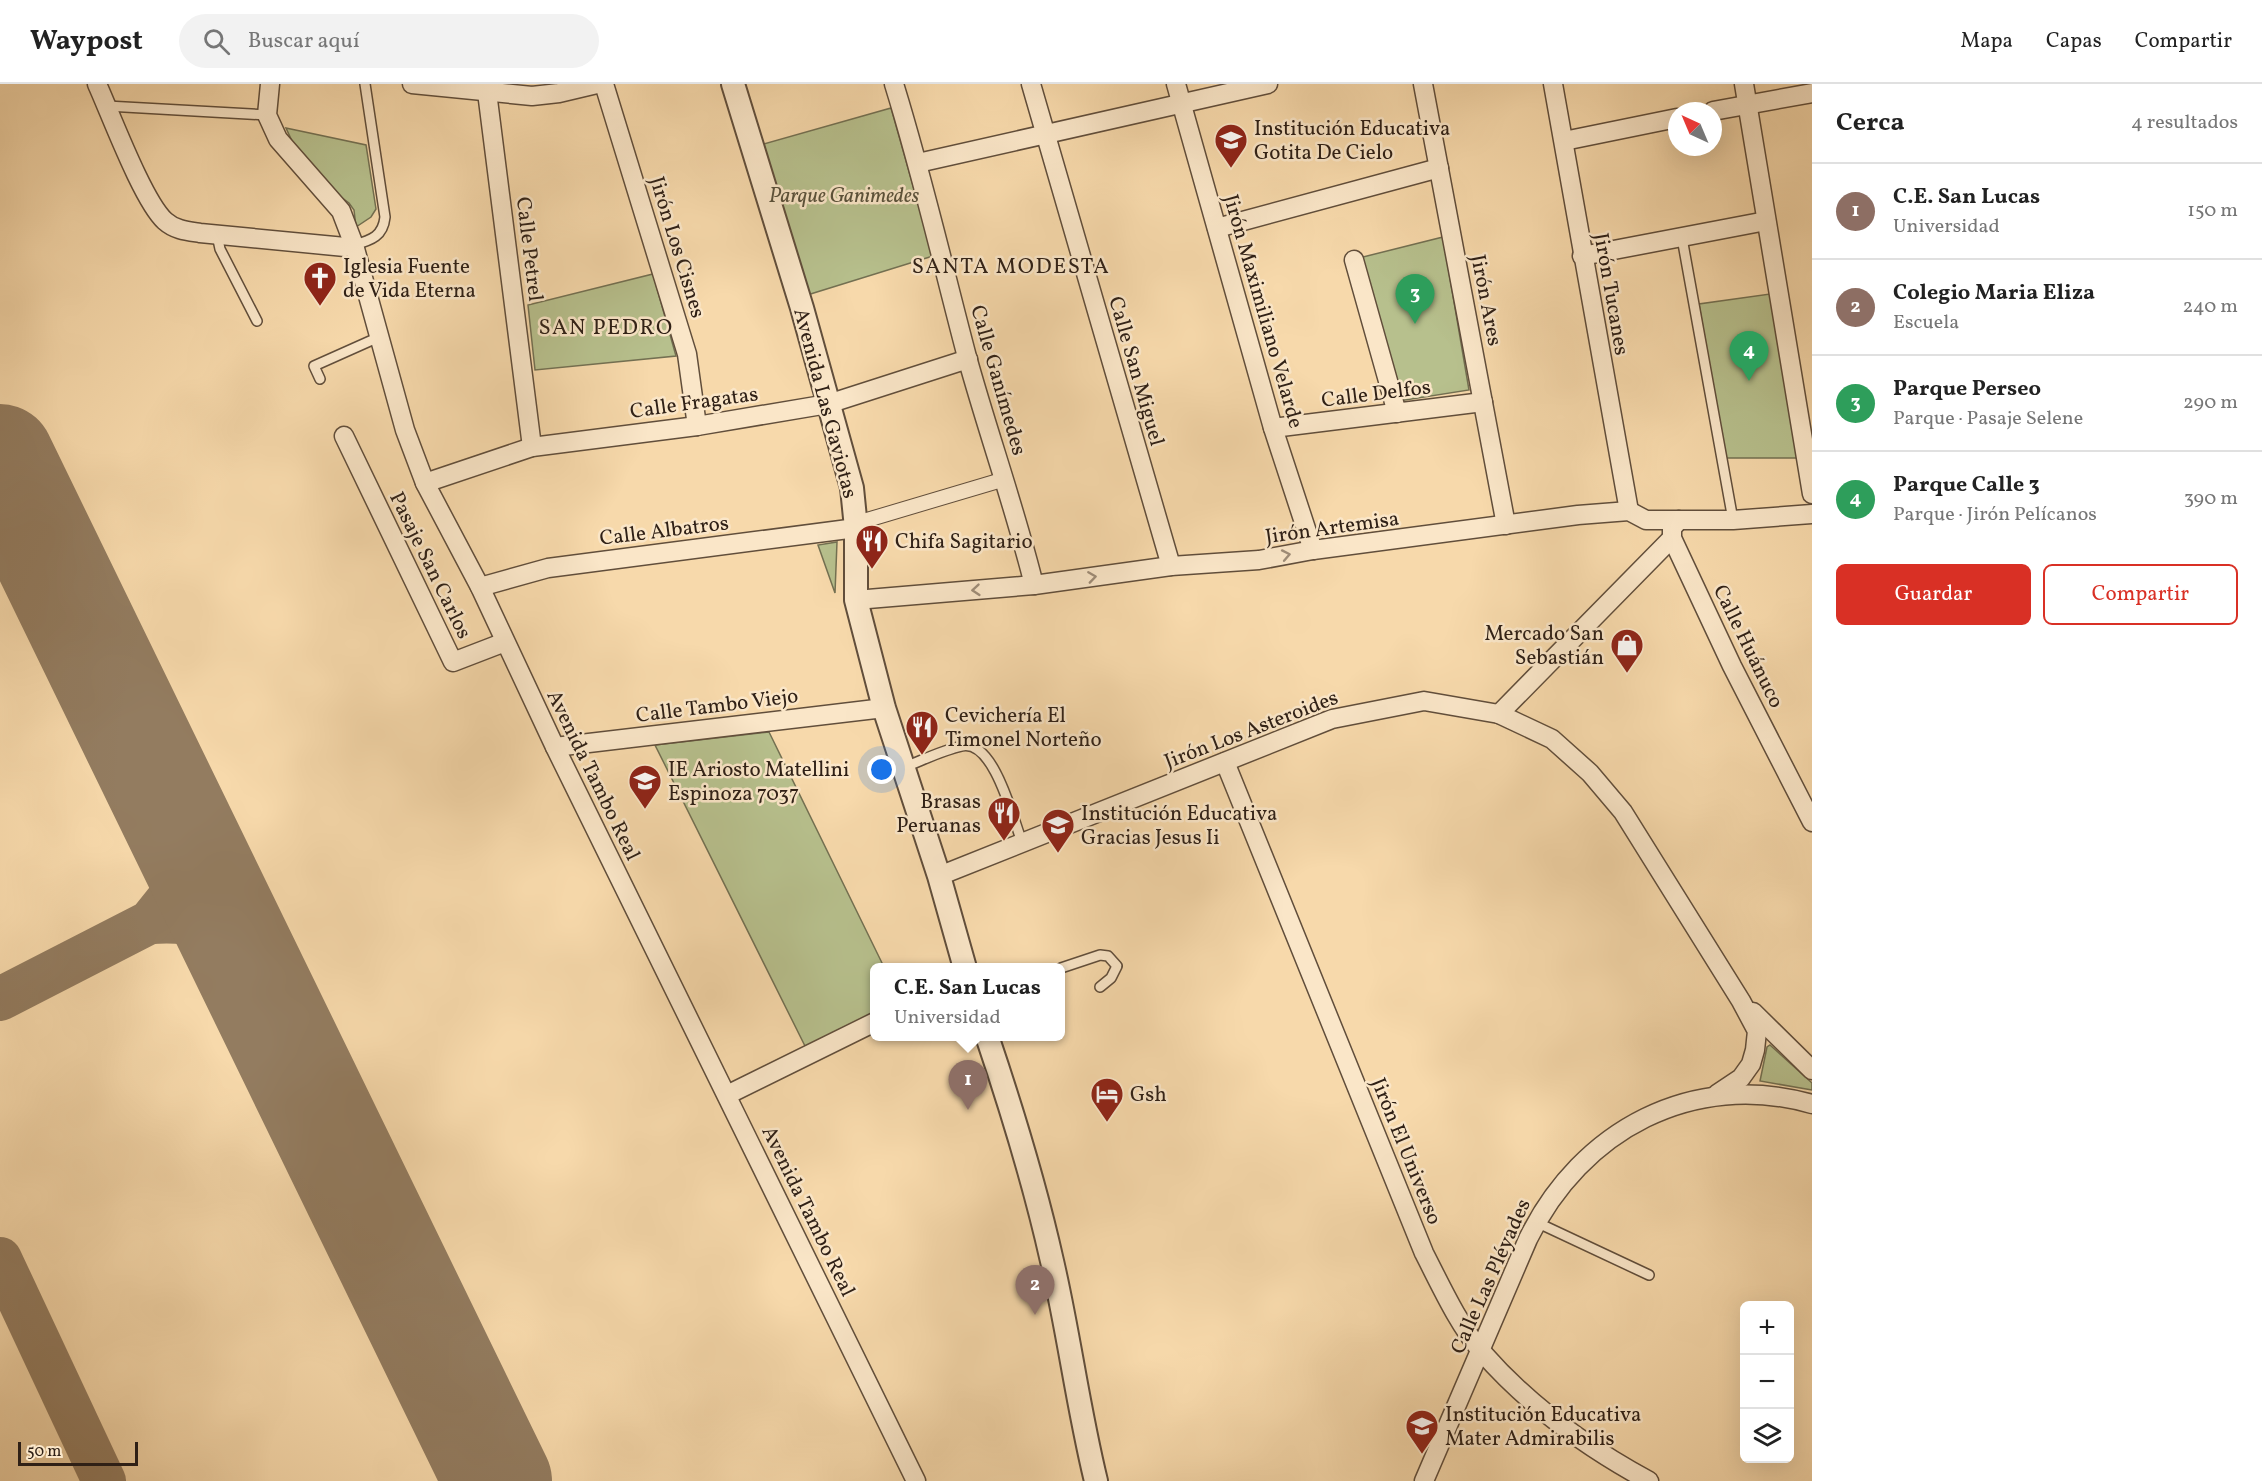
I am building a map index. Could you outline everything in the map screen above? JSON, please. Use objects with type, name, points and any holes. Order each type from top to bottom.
[{"type":"street","points":[[96,84],[153,206],[167,223],[184,231],[345,247],[354,245]]},
{"type":"street","points":[[267,115],[270,84]]},
{"type":"street","points":[[412,84],[532,96],[559,93],[597,84]]},
{"type":"street","name":"Jirón Los Cisnes","points":[[604,84],[687,354],[697,426]]},
{"type":"street","name":"Avenida Las Gaviotas","points":[[733,84],[802,308],[852,488],[856,528],[856,600],[884,708],[939,876],[964,963]]},
{"type":"street","name":"Calle Ganímedes","points":[[894,84],[918,163],[968,359],[1005,479],[1034,585]]},
{"type":"street","name":"Calle San Miguel","points":[[1031,84],[1171,566]]},
{"type":"street","name":"Jirón Maximiliano Velarde","points":[[1176,84],[1274,428],[1313,550]]},
{"type":"street","points":[[918,163],[1044,132],[1269,84]]},
{"type":"street","name":"Jirón Ares","points":[[1423,84],[1506,525]]},
{"type":"street","name":"Jirón Tucanes","points":[[1553,84],[1629,511]]},
{"type":"street","points":[[1744,84],[1812,494]]},
{"type":"street","name":"Calle Petrel","points":[[487,92],[532,447]]},
{"type":"street","points":[[1722,109],[1812,93]]},
{"type":"street","name":"Avenida Tambo Real","points":[[267,115],[278,138],[297,163],[341,211],[354,245],[405,430],[424,483],[480,587],[555,747],[916,1481]]},
{"type":"street","points":[[1564,141],[1668,120]]},
{"type":"street","points":[[1217,228],[1439,168]]},
{"type":"street","points":[[1582,256],[1766,221]]},
{"type":"street","points":[[1354,260],[1397,413]]},
{"type":"street","name":"Calle Fragatas","points":[[424,483],[532,447],[697,426],[828,404],[968,359]]},
{"type":"street","name":"Calle Delfos","points":[[1274,428],[1483,402]]},
{"type":"street","name":"Pasaje San Carlos","points":[[344,436],[453,662],[505,642]]},
{"type":"street","points":[[856,528],[867,520],[1005,479]]},
{"type":"street","name":"Jirón Artemisa","points":[[856,600],[1034,585],[1171,566],[1259,560],[1313,550],[1629,511],[1647,520],[1733,520],[1812,514]]},
{"type":"street","points":[[1499,714],[1672,538],[1672,528],[1679,520]]},
{"type":"street","name":"Calle Albatros","points":[[480,587],[548,568],[856,528]]},
{"type":"street","name":"Calle Huánuco","points":[[1672,538],[1732,666],[1812,822]]},
{"type":"street","name":"Jirón Los Asteroides","points":[[939,876],[1332,719],[1424,700],[1499,714],[1552,739],[1590,773],[1623,812],[1741,1000]]},
{"type":"street","name":"Calle Tambo Viejo","points":[[555,747],[884,708]]},
{"type":"street","name":"Jirón El Universo","points":[[1225,762],[1424,1253],[1452,1306],[1481,1351],[1526,1397],[1562,1428],[1600,1455],[1649,1481]]},
{"type":"street","points":[[1741,1000],[1812,1070]]},
{"type":"street","points":[[1717,1094],[1741,1078],[1751,1064],[1755,1050],[1757,1031],[1741,1000]]},
{"type":"street","points":[[727,1095],[870,1025]]},
{"type":"street","points":[[989,1041],[1015,1119],[1053,1262],[1081,1421],[1096,1481]]},
{"type":"street","name":"Calle Las Pléyades","points":[[1424,1481],[1536,1222],[1545,1205],[1571,1173],[1602,1144],[1635,1123],[1670,1108],[1717,1094],[1781,1095],[1812,1104]]},
{"type":"lane","points":[[354,245],[377,237],[384,228],[385,217],[365,84]]},
{"type":"lane","points":[[107,106],[267,115]]},
{"type":"lane","points":[[218,235],[220,249],[257,321]]},
{"type":"lane","points":[[1682,238],[1733,520]]},
{"type":"lane","points":[[320,379],[314,366],[379,337]]},
{"type":"lane","points":[[904,767],[964,745],[978,747],[988,757],[997,774],[1022,842]]},
{"type":"lane","points":[[1065,967],[1100,955],[1108,956],[1117,966],[1111,978],[1100,987]]},
{"type":"lane","points":[[1536,1222],[1649,1275]]},
{"type":"green space","name":"Parque Ganimedes","points":[[891,108],[933,256],[804,296],[757,146]]},
{"type":"green space","points":[[286,128],[366,145],[376,209],[371,217],[356,227],[354,210],[349,203],[330,189],[298,154]]},
{"type":"green space","points":[[1443,237],[1469,390],[1393,402],[1355,259]]},
{"type":"green space","points":[[653,274],[676,356],[535,370],[528,305]]},
{"type":"green space","points":[[1770,294],[1799,458],[1725,458],[1699,304]]},
{"type":"green space","points":[[837,542],[835,593],[818,545]]},
{"type":"green space","points":[[769,732],[882,963],[870,963],[870,1018],[807,1050],[655,745]]},
{"type":"green space","points":[[1770,1045],[1812,1083],[1812,1090],[1760,1081],[1767,1047]]},
{"type":"taxiway","points":[[0,999],[150,922],[174,892],[186,863],[188,846]]},
{"type":"taxiway","points":[[150,922],[179,922],[201,926],[220,938],[242,957]]},
{"type":"taxiway","points":[[0,1259],[104,1481]]},
{"type":"runway","points":[[0,458],[498,1481]]},
{"type":"place","name":"Institución Educativa Gotita De Cielo","points":[[1231,169]]},
{"type":"place","name":"Iglesia Fuente de Vida Eterna","points":[[320,307]]},
{"type":"place","name":"Parque Perseo","points":[[1415,324]]},
{"type":"place","name":"Parque Calle 3","points":[[1749,381]]},
{"type":"place","name":"Chifa Sagitario","points":[[872,570]]},
{"type":"place","name":"Mercado San Sebastián","points":[[1627,674]]},
{"type":"place","name":"Cevichería El Timonel Norteño","points":[[922,756]]},
{"type":"place","name":"IE Ariosto Matellini Espinoza 7037","points":[[645,810]]},
{"type":"place","name":"Brasas Peruanas","points":[[1004,842]]},
{"type":"place","name":"Institución Educativa Gracias Jesus Ii","points":[[1058,854]]},
{"type":"place","name":"C.E. San Lucas","points":[[968,1110]]},
{"type":"place","name":"Gsh","points":[[1107,1123]]},
{"type":"place","name":"Colegio Maria Eliza","points":[[1035,1315]]},
{"type":"place","name":"Institución Educativa Mater Admirabilis","points":[[1422,1455]]},
{"type":"district","name":"SANTA MODESTA","points":[[1011,265]]},
{"type":"district","name":"SAN PEDRO","points":[[606,326]]}]
